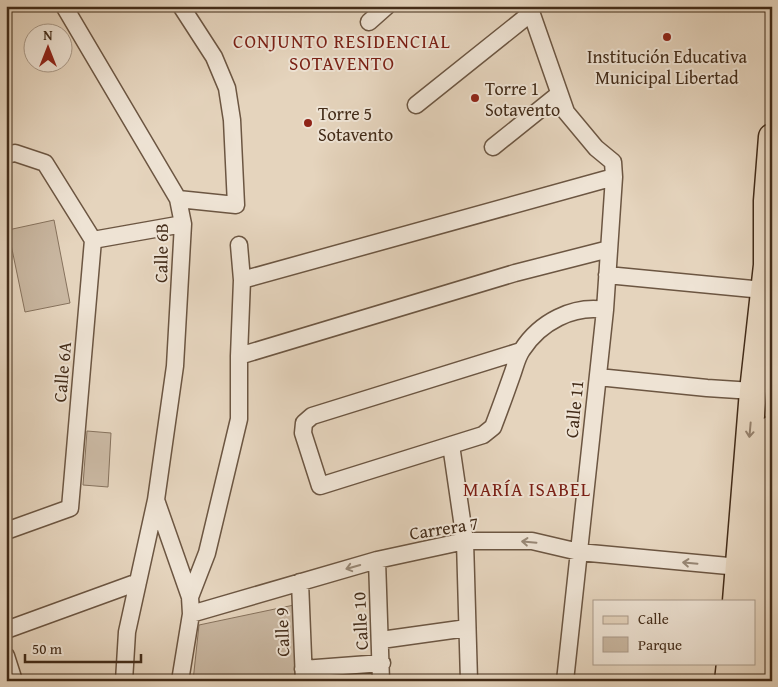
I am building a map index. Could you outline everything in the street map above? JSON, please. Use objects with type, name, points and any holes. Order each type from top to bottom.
[{"type":"main road","points":[[736,600],[753,391],[767,265],[767,201],[772,137]]},
{"type":"main road","points":[[756,632],[770,476],[772,429]]},
{"type":"main road","points":[[728,681],[730,664]]},
{"type":"main road","points":[[752,681],[754,664]]},
{"type":"street","name":"Calle 6B","points":[[64,6],[178,199],[184,224],[175,366],[156,500]]},
{"type":"street","points":[[178,199],[236,205],[232,120],[226,88],[214,57],[182,6]]},
{"type":"street","points":[[369,22],[387,6]]},
{"type":"street","points":[[416,105],[530,9]]},
{"type":"street","name":"Calle 11","points":[[530,9],[566,112],[596,148],[613,162],[614,177],[605,310],[565,681]]},
{"type":"street","points":[[493,147],[560,94]]},
{"type":"street","points":[[6,154],[14,153],[45,163],[93,240],[184,224]]},
{"type":"street","points":[[242,280],[614,177]]},
{"type":"street","name":"Calle 6A","points":[[6,531],[70,508],[93,240]]},
{"type":"street","points":[[190,596],[207,554],[239,420],[242,280],[239,245]]},
{"type":"street","points":[[239,356],[497,278],[609,248]]},
{"type":"street","points":[[607,275],[764,290]]},
{"type":"street","points":[[521,351],[312,416],[304,423],[303,432],[320,486],[483,434],[494,427],[521,351],[533,335],[555,319],[571,312],[605,310]]},
{"type":"street","points":[[598,377],[753,391]]},
{"type":"street","points":[[451,445],[465,541],[469,681]]},
{"type":"street","points":[[124,681],[127,632],[156,500]]},
{"type":"street","points":[[156,500],[190,596],[191,614],[180,681]]},
{"type":"street","name":"Carrera 7","points":[[191,614],[377,560],[465,541],[532,541],[579,552],[739,567]]},
{"type":"street","name":"Calle 10","points":[[377,560],[382,663],[381,681]]},
{"type":"street","points":[[6,630],[138,582]]},
{"type":"street","name":"Calle 9","points":[[300,582],[303,675]]},
{"type":"street","points":[[381,640],[467,628]]},
{"type":"street","points":[[6,656],[14,681]]},
{"type":"street","points":[[303,675],[382,663]]},
{"type":"green space","points":[[54,220],[70,303],[25,312],[8,230]]},
{"type":"green space","points":[[87,431],[111,433],[108,487],[83,485]]},
{"type":"green space","points":[[294,605],[295,681],[193,681],[199,625]]},
{"type":"place","name":"Institución Educativa Municipal Libertad","points":[[667,37]]},
{"type":"place","name":"Torre 1 Sotavento","points":[[475,98]]},
{"type":"place","name":"Torre 5 Sotavento","points":[[308,123]]},
{"type":"district","name":"CONJUNTO RESIDENCIAL SOTAVENTO","points":[[342,52]]},
{"type":"district","name":"MARÍA ISABEL","points":[[527,489]]}]
